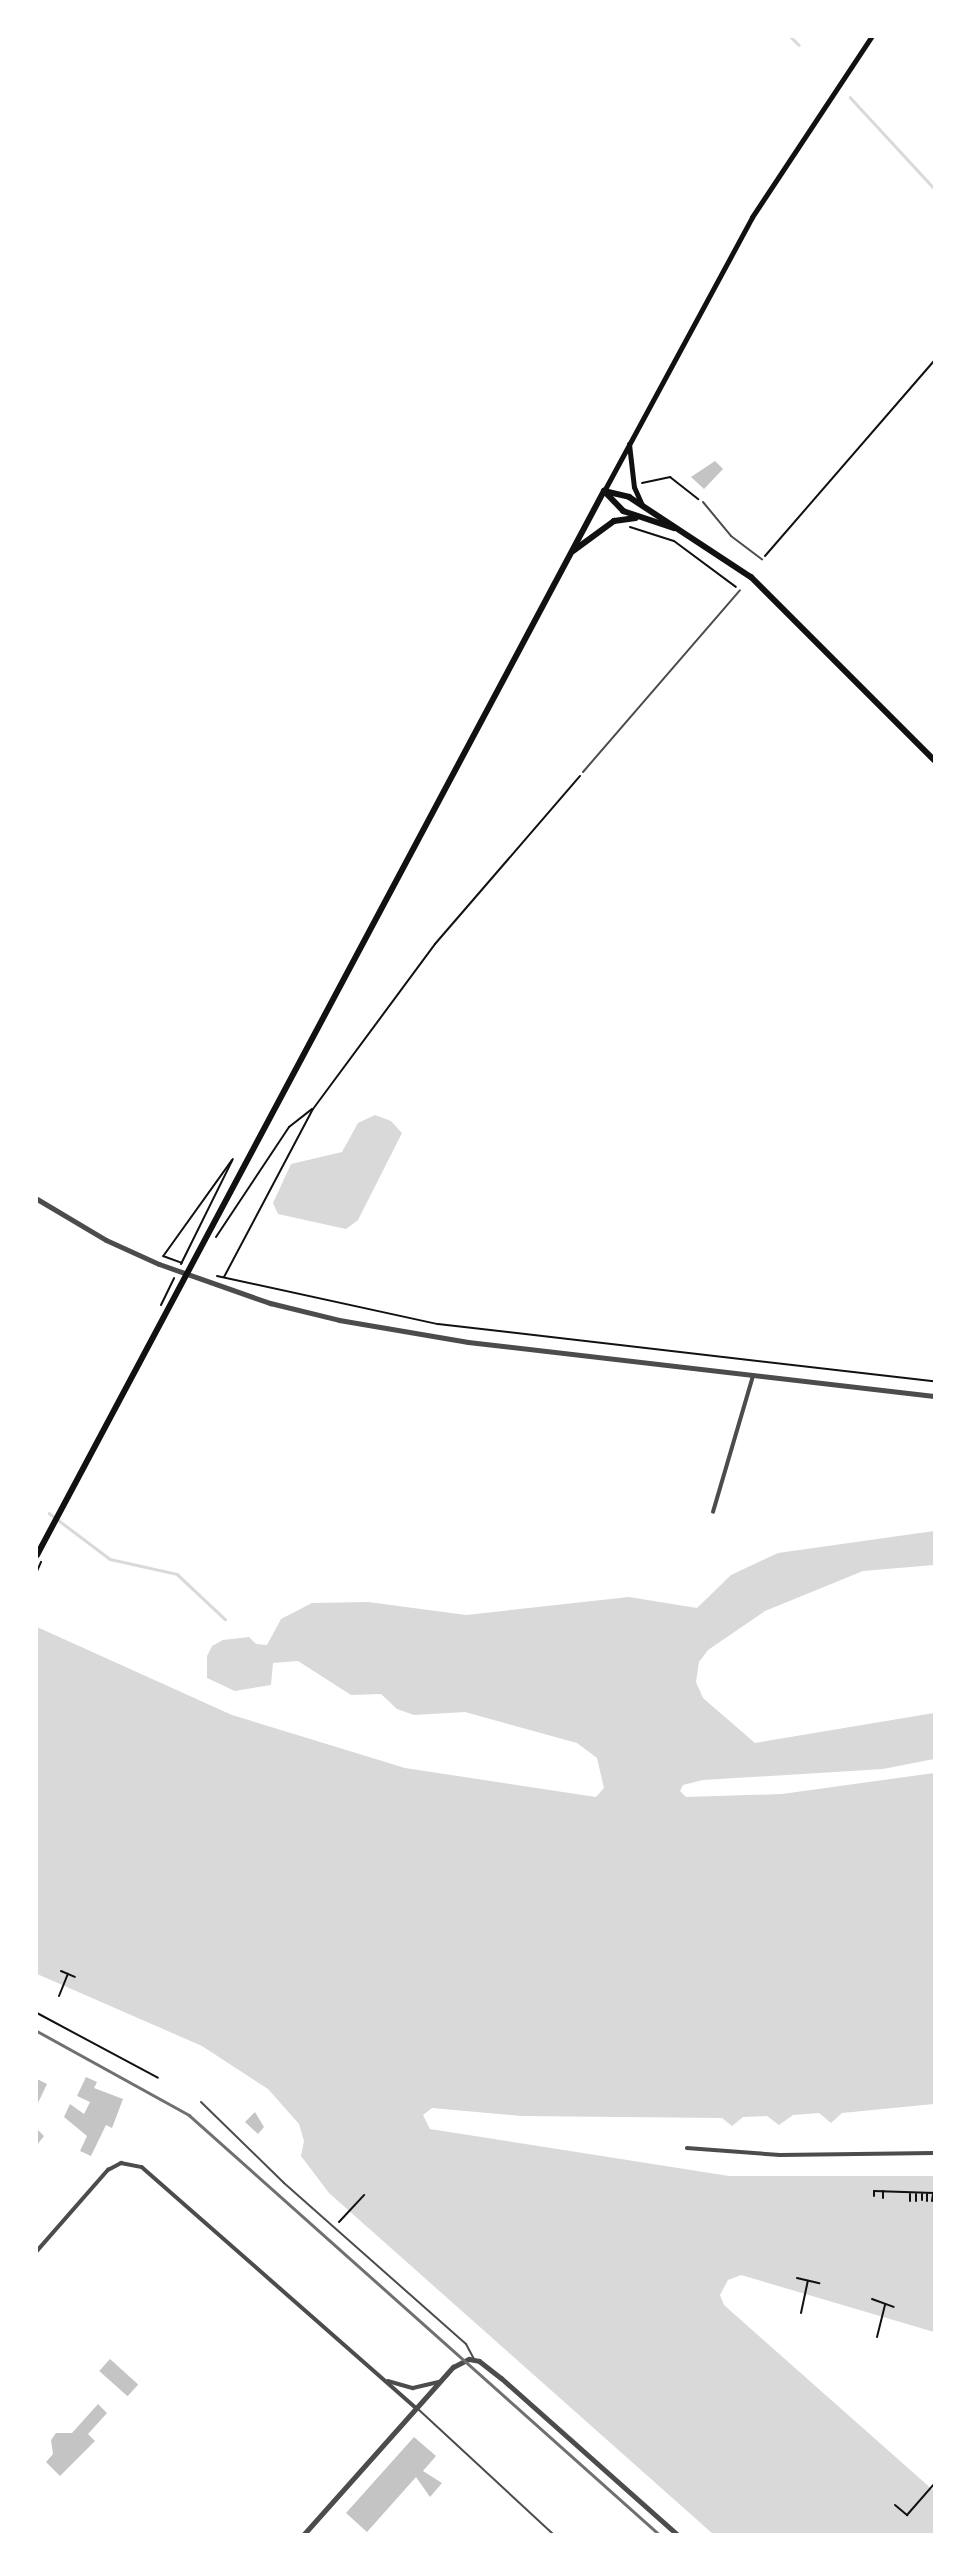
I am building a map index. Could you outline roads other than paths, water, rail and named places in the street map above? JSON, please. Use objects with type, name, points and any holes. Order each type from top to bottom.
[{"type":"main road","points":[[37,1555],[571,552],[763,198],[871,37]]},
{"type":"main road","points":[[629,444],[634,487],[642,506]]},
{"type":"main road","points":[[604,491],[620,493],[642,506],[725,558],[772,595],[934,760]]},
{"type":"main road","points":[[604,491],[612,504],[637,518],[675,529]]},
{"type":"main road","points":[[571,552],[614,521],[637,518]]},
{"type":"street","points":[[37,1199],[106,1240],[220,1286],[301,1311],[390,1331],[934,1396]]},
{"type":"street","points":[[713,1512],[753,1376]]},
{"type":"street","points":[[687,2148],[780,2155],[934,2153]]},
{"type":"street","points":[[37,2251],[101,2177],[121,2164],[154,2175],[417,2408]]},
{"type":"street","points":[[304,2534],[457,2363],[475,2360],[501,2378],[677,2534]]},
{"type":"street","points":[[386,2381],[413,2388],[442,2379]]},
{"type":"lane","points":[[703,502],[730,536],[762,559]]},
{"type":"lane","points":[[583,772],[740,590]]},
{"type":"lane","points":[[220,1286],[224,1278]]},
{"type":"lane","points":[[201,2102],[284,2183],[466,2344],[475,2360]]},
{"type":"lane","points":[[417,2408],[553,2534]]},
{"type":"waterway","points":[[791,37],[799,45]]},
{"type":"waterway","points":[[850,97],[934,188]]},
{"type":"waterway","points":[[49,1513],[110,1559],[177,1574],[225,1619]]},
{"type":"railway","points":[[37,2031],[189,2115],[659,2534]]}]
